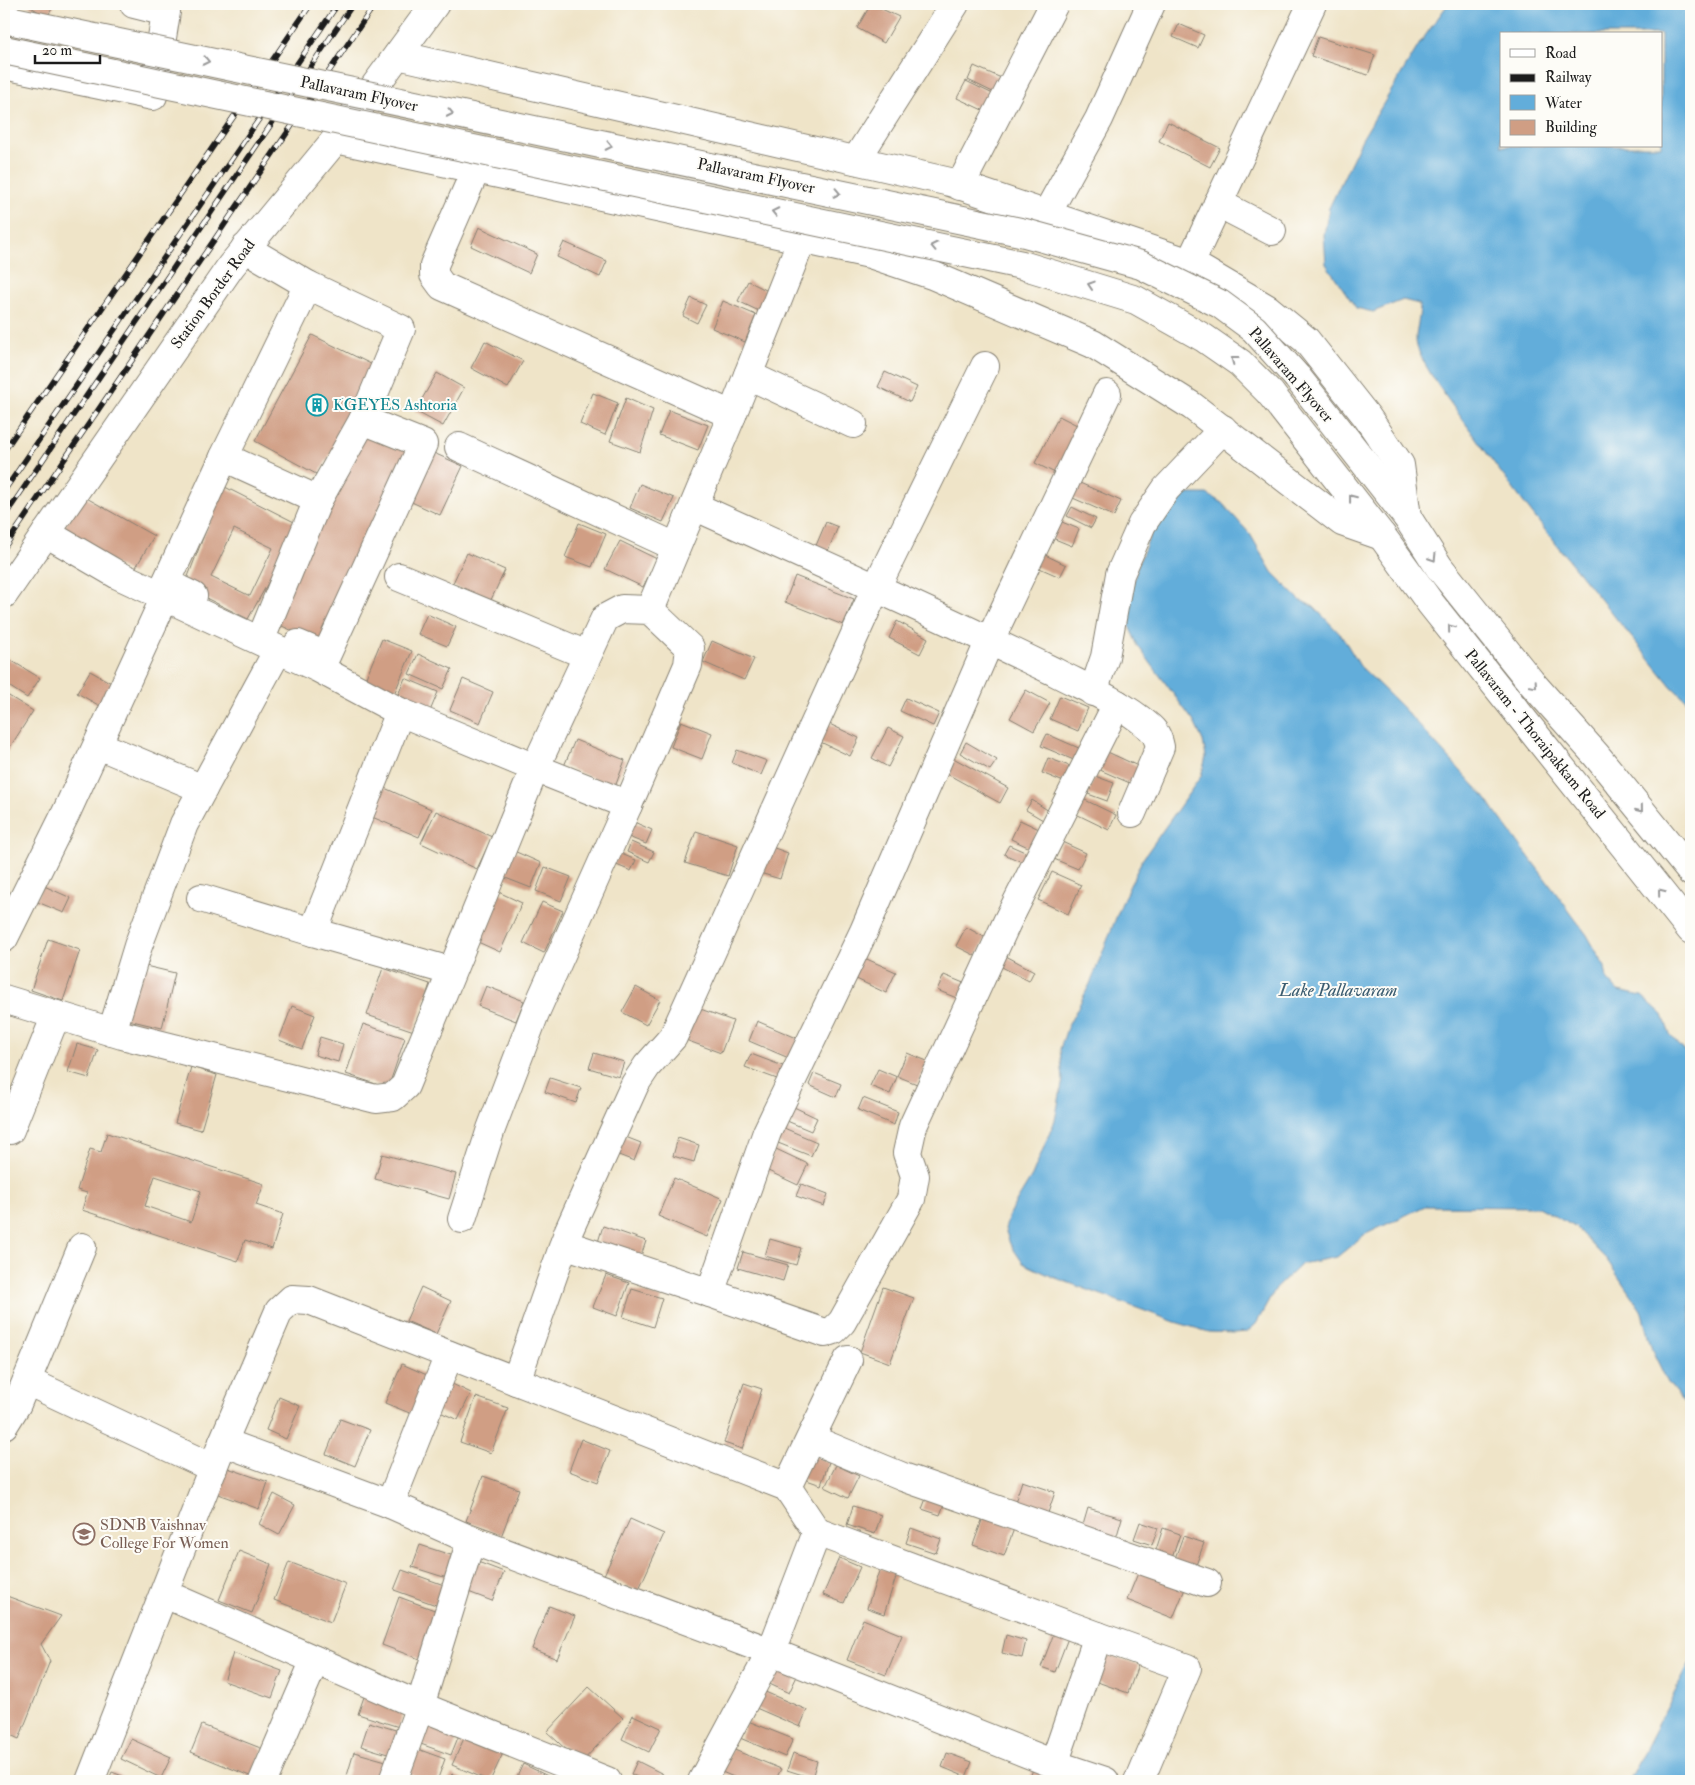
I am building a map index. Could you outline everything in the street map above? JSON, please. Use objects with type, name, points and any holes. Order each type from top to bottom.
[{"type":"street","points":[[4,65],[153,96],[166,12],[134,4]]},
{"type":"street","name":"Station Border Road","points":[[4,594],[245,248],[336,139],[434,4]]},
{"type":"street","points":[[856,160],[955,4]]},
{"type":"street","points":[[960,186],[1054,4]]},
{"type":"street","points":[[1046,215],[1098,119],[1151,4]]},
{"type":"street","points":[[1190,263],[1312,4]]},
{"type":"street","name":"Pallavaram Flyover","points":[[4,19],[1052,240],[1141,265],[1220,304],[1254,329],[1297,377],[1407,517]]},
{"type":"street","name":"Pallavaram Flyover","points":[[4,50],[1022,265],[1136,300],[1204,338],[1240,363],[1270,393],[1382,536]]},
{"type":"street","points":[[398,55],[856,160],[960,186],[1190,263],[1268,309],[1306,340],[1367,417],[1400,465],[1407,517]]},
{"type":"street","points":[[336,139],[870,254],[932,275],[1093,344],[1176,395],[1223,428],[1342,522],[1382,536]]},
{"type":"street","points":[[476,169],[434,265],[434,275],[442,286],[732,414]]},
{"type":"street","points":[[1218,203],[1272,231]]},
{"type":"street","points":[[650,610],[748,375],[802,239]]},
{"type":"street","points":[[112,1032],[138,946],[184,824],[203,788],[272,639],[318,500],[362,420],[401,329],[308,285],[245,248]]},
{"type":"street","points":[[308,285],[224,457],[166,584],[272,639],[318,668],[400,712],[628,805]]},
{"type":"street","points":[[516,1381],[564,1244],[635,1084],[647,1066],[673,1037],[876,588],[985,366]]},
{"type":"street","points":[[748,375],[853,424]]},
{"type":"street","points":[[710,1293],[766,1132],[864,931],[990,640],[1107,394]]},
{"type":"street","points":[[46,533],[118,574],[165,597],[272,639],[326,656],[423,444],[362,420]]},
{"type":"street","points":[[1093,692],[1104,657],[1120,574],[1142,524],[1166,489],[1223,428]]},
{"type":"street","points":[[459,447],[676,547]]},
{"type":"street","points":[[224,457],[318,500]]},
{"type":"street","points":[[694,506],[990,640],[1117,704],[1148,725],[1157,736],[1160,747],[1132,813]]},
{"type":"street","name":"Pallavaram - Thoraipakkam Road","points":[[1407,517],[1439,567],[1531,682],[1596,755],[1691,872]]},
{"type":"street","name":"Pallavaram - Thoraipakkam Road","points":[[1382,536],[1431,604],[1691,930]]},
{"type":"street","points":[[399,577],[587,655]]},
{"type":"street","points":[[4,938],[98,745],[165,597]]},
{"type":"street","points":[[4,999],[112,1032],[376,1099],[393,1097],[405,1086],[450,971],[535,768],[605,618],[622,609],[650,610],[690,648],[688,665],[535,1013],[491,1129],[462,1219]]},
{"type":"street","points":[[564,1244],[825,1333],[834,1330],[842,1322],[911,1199],[915,1176],[907,1153],[913,1126],[1007,922],[1117,704]]},
{"type":"street","points":[[313,932],[400,712]]},
{"type":"street","points":[[98,745],[203,788]]},
{"type":"street","points":[[202,898],[450,971]]},
{"type":"street","points":[[10,1130],[56,1015]]},
{"type":"street","points":[[4,1425],[17,1404],[27,1382],[82,1247]]},
{"type":"street","points":[[90,1781],[165,1594],[223,1442],[279,1311],[292,1299],[309,1300],[786,1487],[817,1532],[1187,1668],[1138,1781]]},
{"type":"street","points":[[390,1504],[449,1355]]},
{"type":"street","points":[[786,1487],[848,1360]]},
{"type":"street","points":[[27,1382],[213,1468]]},
{"type":"street","points":[[811,1439],[903,1477],[1207,1583]]},
{"type":"street","points":[[223,1442],[390,1504],[471,1540],[771,1652],[1054,1764],[1105,1781]]},
{"type":"street","points":[[702,1781],[771,1652],[817,1532]]},
{"type":"street","points":[[393,1781],[420,1706],[471,1540]]},
{"type":"street","points":[[165,1594],[420,1706],[607,1781]]},
{"type":"street","points":[[1054,1764],[1098,1636]]},
{"type":"street","points":[[263,1781],[315,1660]]},
{"type":"water","points":[[1448,4],[1691,4],[1691,705],[1672,687],[1546,531],[1437,384],[1424,363],[1417,346],[1416,334],[1420,310],[1419,304],[1403,300],[1373,312],[1356,308],[1326,264],[1324,235],[1329,208],[1362,139],[1420,43]]},
{"type":"water","name":"Lake Pallavaram","points":[[1187,494],[1207,494],[1222,503],[1250,534],[1272,572],[1300,600],[1314,607],[1342,636],[1360,666],[1401,706],[1483,795],[1587,935],[1605,967],[1607,979],[1618,991],[1642,996],[1663,1015],[1670,1035],[1691,1058],[1691,1416],[1690,1410],[1668,1383],[1652,1350],[1641,1310],[1607,1260],[1575,1227],[1538,1207],[1425,1206],[1364,1235],[1337,1257],[1301,1264],[1276,1288],[1256,1324],[1247,1332],[1235,1333],[1209,1332],[1175,1322],[1053,1277],[1023,1263],[1010,1244],[1005,1229],[1010,1212],[1032,1176],[1055,1120],[1063,1080],[1060,1049],[1067,1028],[1090,984],[1123,900],[1142,860],[1201,776],[1206,757],[1203,741],[1194,722],[1138,646],[1129,626],[1129,602],[1137,567],[1154,526],[1173,503]]},
{"type":"water","points":[[1691,1661],[1691,1781],[1629,1781]]},
{"type":"building","points":[[26,4],[55,4],[47,17]]},
{"type":"building","points":[[871,4],[899,17],[884,43],[857,28]]},
{"type":"building","points":[[1179,24],[1204,35],[1198,48],[1173,37]]},
{"type":"building","points":[[1318,37],[1375,55],[1368,75],[1311,56]]},
{"type":"building","points":[[974,66],[1008,81],[1001,96],[968,80]]},
{"type":"building","points":[[966,81],[999,97],[991,114],[957,98]]},
{"type":"building","points":[[1168,122],[1220,148],[1210,167],[1159,141]]},
{"type":"building","points":[[479,227],[537,254],[529,273],[471,246]]},
{"type":"building","points":[[564,242],[607,261],[600,277],[557,257]]},
{"type":"building","points":[[748,281],[768,291],[759,311],[738,301]]},
{"type":"building","points":[[691,298],[706,305],[697,323],[683,316]]},
{"type":"building","points":[[723,301],[756,315],[745,342],[712,328]]},
{"type":"building","name":"KGEYES Ashtoria","points":[[312,335],[381,369],[318,475],[255,441]]},
{"type":"building","points":[[485,341],[523,361],[508,388],[471,368]]},
{"type":"building","points":[[885,372],[917,387],[910,402],[878,387]]},
{"type":"building","points":[[437,373],[464,388],[443,426],[415,411]]},
{"type":"building","points":[[593,393],[618,403],[605,435],[580,424]]},
{"type":"building","points":[[626,398],[653,410],[640,452],[610,441]]},
{"type":"building","points":[[669,410],[708,425],[698,450],[659,435]]},
{"type":"building","points":[[1059,416],[1081,427],[1057,474],[1035,463]]},
{"type":"building","points":[[365,428],[415,451],[324,645],[273,622]]},
{"type":"building","points":[[427,450],[463,466],[440,515],[405,499]]},
{"type":"building","points":[[1073,480],[1121,501],[1114,516],[1066,495]]},
{"type":"building","points":[[640,484],[674,498],[663,522],[630,508]]},
{"type":"building","points":[[223,486],[300,525],[248,619],[184,587]],"holes":[[[234,529],[273,548],[250,596],[211,577]]]},
{"type":"building","points":[[83,496],[154,536],[132,574],[61,533]]},
{"type":"building","points":[[1072,507],[1096,519],[1091,528],[1067,516]]},
{"type":"building","points":[[1057,520],[1079,529],[1072,546],[1050,537]]},
{"type":"building","points":[[826,522],[838,527],[824,560],[812,555]]},
{"type":"building","points":[[579,523],[606,534],[592,567],[565,557]]},
{"type":"building","points":[[620,541],[657,559],[643,587],[605,569]]},
{"type":"building","points":[[467,553],[505,570],[490,602],[452,585]]},
{"type":"building","points":[[1041,553],[1066,565],[1060,577],[1035,566]]},
{"type":"building","points":[[795,576],[854,599],[843,625],[785,602]]},
{"type":"building","points":[[427,614],[456,627],[447,646],[418,634]]},
{"type":"building","points":[[897,621],[928,638],[920,654],[889,638]]},
{"type":"building","points":[[382,639],[412,651],[392,699],[362,687]]},
{"type":"building","points":[[712,641],[754,659],[744,680],[703,662]]},
{"type":"building","points":[[418,654],[452,669],[443,689],[409,674]]},
{"type":"building","points":[[4,656],[40,678],[27,698],[4,683]]},
{"type":"building","points":[[90,671],[113,684],[100,706],[77,693]]},
{"type":"building","points":[[405,678],[438,692],[428,716],[395,702]]},
{"type":"building","points":[[463,679],[493,692],[480,723],[450,710]]},
{"type":"building","points":[[1026,690],[1050,703],[1034,731],[1010,718]]},
{"type":"building","points":[[4,693],[33,711],[7,752],[4,750]]},
{"type":"building","points":[[1060,696],[1088,708],[1078,731],[1050,719]]},
{"type":"building","points":[[906,698],[939,713],[933,726],[900,711]]},
{"type":"building","points":[[821,720],[859,738],[850,756],[812,738]]},
{"type":"building","points":[[681,721],[712,733],[702,759],[671,747]]},
{"type":"building","points":[[888,728],[904,736],[888,767],[872,758]]},
{"type":"building","points":[[1047,734],[1081,749],[1076,761],[1041,746]]},
{"type":"building","points":[[575,740],[625,760],[615,787],[564,766]]},
{"type":"building","points":[[966,742],[997,760],[990,770],[960,753]]},
{"type":"building","points":[[1099,748],[1140,767],[1132,784],[1091,766]]},
{"type":"building","points":[[737,750],[767,761],[761,775],[732,763]]},
{"type":"building","points":[[946,754],[1008,788],[1000,803],[938,769]]},
{"type":"building","points":[[1048,758],[1072,767],[1066,783],[1042,773]]},
{"type":"building","points":[[1095,776],[1114,783],[1107,801],[1088,794]]},
{"type":"building","points":[[378,785],[431,809],[419,837],[365,814]]},
{"type":"building","points":[[1083,799],[1116,815],[1109,830],[1076,814]]},
{"type":"building","points":[[1032,800],[1049,811],[1043,820],[1026,810]]},
{"type":"building","points":[[436,811],[492,837],[477,869],[421,843]]},
{"type":"building","points":[[1020,820],[1039,829],[1030,848],[1011,839]]},
{"type":"building","points":[[632,821],[652,830],[646,844],[626,836]]},
{"type":"building","points":[[696,831],[738,845],[728,876],[685,863]]},
{"type":"building","points":[[631,842],[654,852],[649,862],[627,852]]},
{"type":"building","points":[[1062,842],[1086,853],[1078,869],[1054,859]]},
{"type":"building","points":[[1009,845],[1027,853],[1022,862],[1004,854]]},
{"type":"building","points":[[769,846],[788,853],[780,879],[760,873]]},
{"type":"building","points":[[514,851],[541,863],[531,888],[503,877]]},
{"type":"building","points":[[619,853],[636,860],[631,871],[614,864]]},
{"type":"building","points":[[545,867],[571,877],[561,901],[536,891]]},
{"type":"building","points":[[1052,872],[1081,885],[1068,914],[1038,900]]},
{"type":"building","points":[[42,885],[71,898],[64,913],[35,901]]},
{"type":"building","points":[[492,889],[522,903],[500,952],[469,938]]},
{"type":"building","points":[[542,902],[563,911],[544,953],[523,943]]},
{"type":"building","points":[[966,927],[986,938],[976,956],[956,946]]},
{"type":"building","points":[[48,939],[80,950],[63,1001],[31,990]]},
{"type":"building","points":[[860,956],[896,972],[886,993],[850,976]]},
{"type":"building","points":[[1006,956],[1034,971],[1029,981],[1000,966]]},
{"type":"building","points":[[137,964],[175,973],[162,1028],[124,1019]]},
{"type":"building","points":[[383,968],[430,984],[414,1031],[367,1015]]},
{"type":"building","points":[[944,975],[966,984],[959,999],[937,990]]},
{"type":"building","points":[[486,986],[524,1001],[516,1021],[478,1006]]},
{"type":"building","points":[[636,987],[660,1000],[646,1025],[622,1012]]},
{"type":"building","points":[[292,1006],[315,1015],[302,1049],[279,1040]]},
{"type":"building","points":[[695,1007],[733,1021],[721,1053],[683,1039]]},
{"type":"building","points":[[757,1021],[799,1039],[791,1059],[749,1041]]},
{"type":"building","points":[[363,1024],[405,1038],[388,1088],[346,1074]]},
{"type":"building","points":[[320,1037],[343,1044],[338,1062],[315,1055]]},
{"type":"building","points":[[77,1044],[98,1050],[89,1078],[68,1072]]},
{"type":"building","points":[[594,1053],[624,1062],[619,1077],[589,1068]]},
{"type":"building","points":[[907,1053],[927,1061],[917,1084],[897,1076]]},
{"type":"building","points":[[751,1054],[783,1066],[777,1079],[745,1067]]},
{"type":"building","points":[[191,1067],[217,1075],[201,1130],[175,1123]]},
{"type":"building","points":[[878,1069],[897,1077],[890,1094],[870,1086]]},
{"type":"building","points":[[814,1073],[841,1084],[836,1097],[809,1085]]},
{"type":"building","points":[[550,1078],[581,1088],[576,1103],[545,1092]]},
{"type":"building","points":[[863,1098],[898,1112],[894,1125],[858,1110]]},
{"type":"building","points":[[794,1107],[817,1118],[811,1131],[787,1121]]},
{"type":"building","points":[[784,1128],[817,1142],[811,1156],[778,1143]]},
{"type":"building","points":[[107,1133],[264,1184],[256,1205],[283,1214],[272,1249],[245,1240],[238,1261],[82,1210],[87,1193],[77,1190],[90,1149],[101,1152]],"holes":[[[155,1176],[201,1191],[191,1222],[145,1206]]]},
{"type":"building","points":[[623,1136],[641,1143],[634,1161],[616,1154]]},
{"type":"building","points":[[678,1138],[699,1145],[694,1162],[673,1156]]},
{"type":"building","points":[[776,1149],[808,1164],[798,1185],[766,1170]]},
{"type":"building","points":[[382,1154],[456,1174],[449,1199],[375,1179]]},
{"type":"building","points":[[674,1178],[723,1199],[707,1237],[658,1216]]},
{"type":"building","points":[[801,1184],[828,1194],[824,1206],[796,1196]]},
{"type":"building","points":[[603,1226],[646,1241],[641,1256],[598,1242]]},
{"type":"building","points":[[770,1239],[801,1248],[796,1265],[765,1256]]},
{"type":"building","points":[[743,1252],[788,1265],[783,1281],[738,1268]]},
{"type":"building","points":[[606,1275],[629,1283],[617,1316],[593,1307]]},
{"type":"building","points":[[421,1287],[451,1301],[436,1334],[406,1321]]},
{"type":"building","points":[[883,1287],[914,1298],[890,1363],[860,1352]]},
{"type":"building","points":[[632,1289],[662,1298],[653,1327],[623,1317]]},
{"type":"building","points":[[402,1364],[429,1376],[412,1414],[385,1403]]},
{"type":"building","points":[[446,1381],[471,1393],[458,1420],[433,1409]]},
{"type":"building","points":[[744,1383],[762,1389],[742,1449],[724,1443]]},
{"type":"building","points":[[279,1397],[300,1406],[286,1439],[266,1430]]},
{"type":"building","points":[[476,1397],[508,1408],[491,1453],[460,1442]]},
{"type":"building","points":[[340,1419],[370,1430],[355,1466],[326,1454]]},
{"type":"building","points":[[581,1439],[610,1451],[598,1482],[569,1471]]},
{"type":"building","points":[[809,1454],[829,1462],[821,1485],[801,1478]]},
{"type":"building","points":[[836,1465],[859,1476],[848,1498],[825,1487]]},
{"type":"building","points":[[225,1467],[268,1482],[259,1509],[215,1493]]},
{"type":"building","points":[[483,1476],[519,1489],[502,1534],[466,1521]]},
{"type":"building","points":[[1022,1481],[1055,1492],[1048,1513],[1015,1502]]},
{"type":"building","points":[[274,1494],[295,1505],[279,1535],[259,1524]]},
{"type":"building","points":[[927,1496],[945,1502],[940,1515],[922,1509]]},
{"type":"building","points":[[853,1506],[881,1515],[875,1534],[847,1525]]},
{"type":"building","points":[[1088,1508],[1122,1518],[1115,1542],[1081,1532]]},
{"type":"building","points":[[984,1515],[1015,1526],[1004,1556],[973,1545]]},
{"type":"building","points":[[630,1519],[664,1534],[638,1591],[604,1575]]},
{"type":"building","points":[[1140,1522],[1158,1528],[1152,1545],[1134,1539]]},
{"type":"building","points":[[911,1528],[941,1539],[936,1553],[906,1543]]},
{"type":"building","points":[[1163,1528],[1180,1534],[1172,1558],[1155,1553]]},
{"type":"building","points":[[1183,1536],[1204,1543],[1195,1568],[1174,1561]]},
{"type":"building","points":[[420,1545],[457,1557],[450,1579],[412,1567]]},
{"type":"building","points":[[239,1551],[271,1564],[252,1613],[219,1600]]},
{"type":"building","points":[[839,1558],[860,1567],[844,1603],[823,1595]]},
{"type":"building","points":[[470,1559],[504,1572],[492,1601],[458,1588]]},
{"type":"building","points":[[289,1562],[346,1584],[331,1622],[274,1600]]},
{"type":"building","points":[[1141,1566],[1187,1584],[1173,1618],[1127,1600]]},
{"type":"building","points":[[880,1568],[897,1574],[884,1614],[867,1608]]},
{"type":"building","points":[[402,1570],[444,1585],[436,1605],[394,1590]]},
{"type":"building","points":[[4,1595],[61,1616],[41,1644],[50,1661],[19,1739],[4,1732]]},
{"type":"building","points":[[399,1597],[440,1612],[422,1660],[382,1645]]},
{"type":"building","points":[[549,1606],[575,1616],[557,1659],[532,1649]]},
{"type":"building","points":[[863,1619],[902,1635],[886,1675],[847,1660]]},
{"type":"building","points":[[1054,1633],[1068,1638],[1055,1672],[1041,1667]]},
{"type":"building","points":[[1006,1635],[1026,1641],[1022,1658],[1002,1653]]},
{"type":"building","points":[[1102,1652],[1138,1665],[1128,1693],[1092,1680]]},
{"type":"building","points":[[233,1653],[282,1671],[272,1698],[224,1681]]},
{"type":"building","points":[[772,1662],[798,1674],[789,1693],[763,1681]]},
{"type":"building","points":[[589,1687],[623,1718],[581,1763],[547,1732]]},
{"type":"building","points":[[763,1691],[807,1710],[800,1727],[756,1708]]},
{"type":"building","points":[[365,1694],[405,1708],[399,1727],[358,1714]]},
{"type":"building","points":[[633,1715],[661,1728],[649,1752],[622,1739]]},
{"type":"building","points":[[748,1721],[793,1739],[785,1757],[740,1738]]},
{"type":"building","points":[[369,1722],[399,1731],[391,1755],[361,1746]]},
{"type":"building","points":[[425,1723],[459,1735],[451,1755],[418,1743]]},
{"type":"building","points":[[202,1725],[263,1749],[252,1777],[191,1752]]},
{"type":"building","points":[[466,1734],[504,1751],[490,1781],[452,1765]]},
{"type":"building","points":[[131,1739],[171,1757],[161,1778],[121,1759]]},
{"type":"building","points":[[412,1747],[445,1759],[437,1781],[428,1781],[403,1772]]},
{"type":"building","points":[[732,1749],[781,1769],[775,1781],[743,1781],[722,1772]]},
{"type":"building","points":[[354,1752],[386,1761],[380,1781],[346,1779]]},
{"type":"building","points":[[793,1753],[817,1761],[812,1778],[787,1770]]},
{"type":"building","points":[[947,1753],[972,1762],[966,1777],[942,1767]]},
{"type":"building","points":[[637,1761],[663,1774],[660,1781],[645,1781],[631,1774]]},
{"type":"building","points":[[1035,1763],[1066,1781],[1029,1781]]},
{"type":"building","points":[[523,1764],[558,1781],[515,1781]]},
{"type":"building","points":[[112,1772],[135,1781],[108,1781]]},
{"type":"building","points":[[452,1774],[467,1781],[448,1781]]},
{"type":"railway","points":[[4,451],[311,4]]},
{"type":"railway","points":[[4,491],[338,4]]},
{"type":"railway","points":[[4,517],[353,4]]},
{"type":"railway","points":[[4,548],[375,4]]},
{"type":"place","name":"KGEYES Ashtoria","points":[[317,405]]},
{"type":"place","name":"SDNB Vaishnav College For Women","points":[[84,1534]]}]
